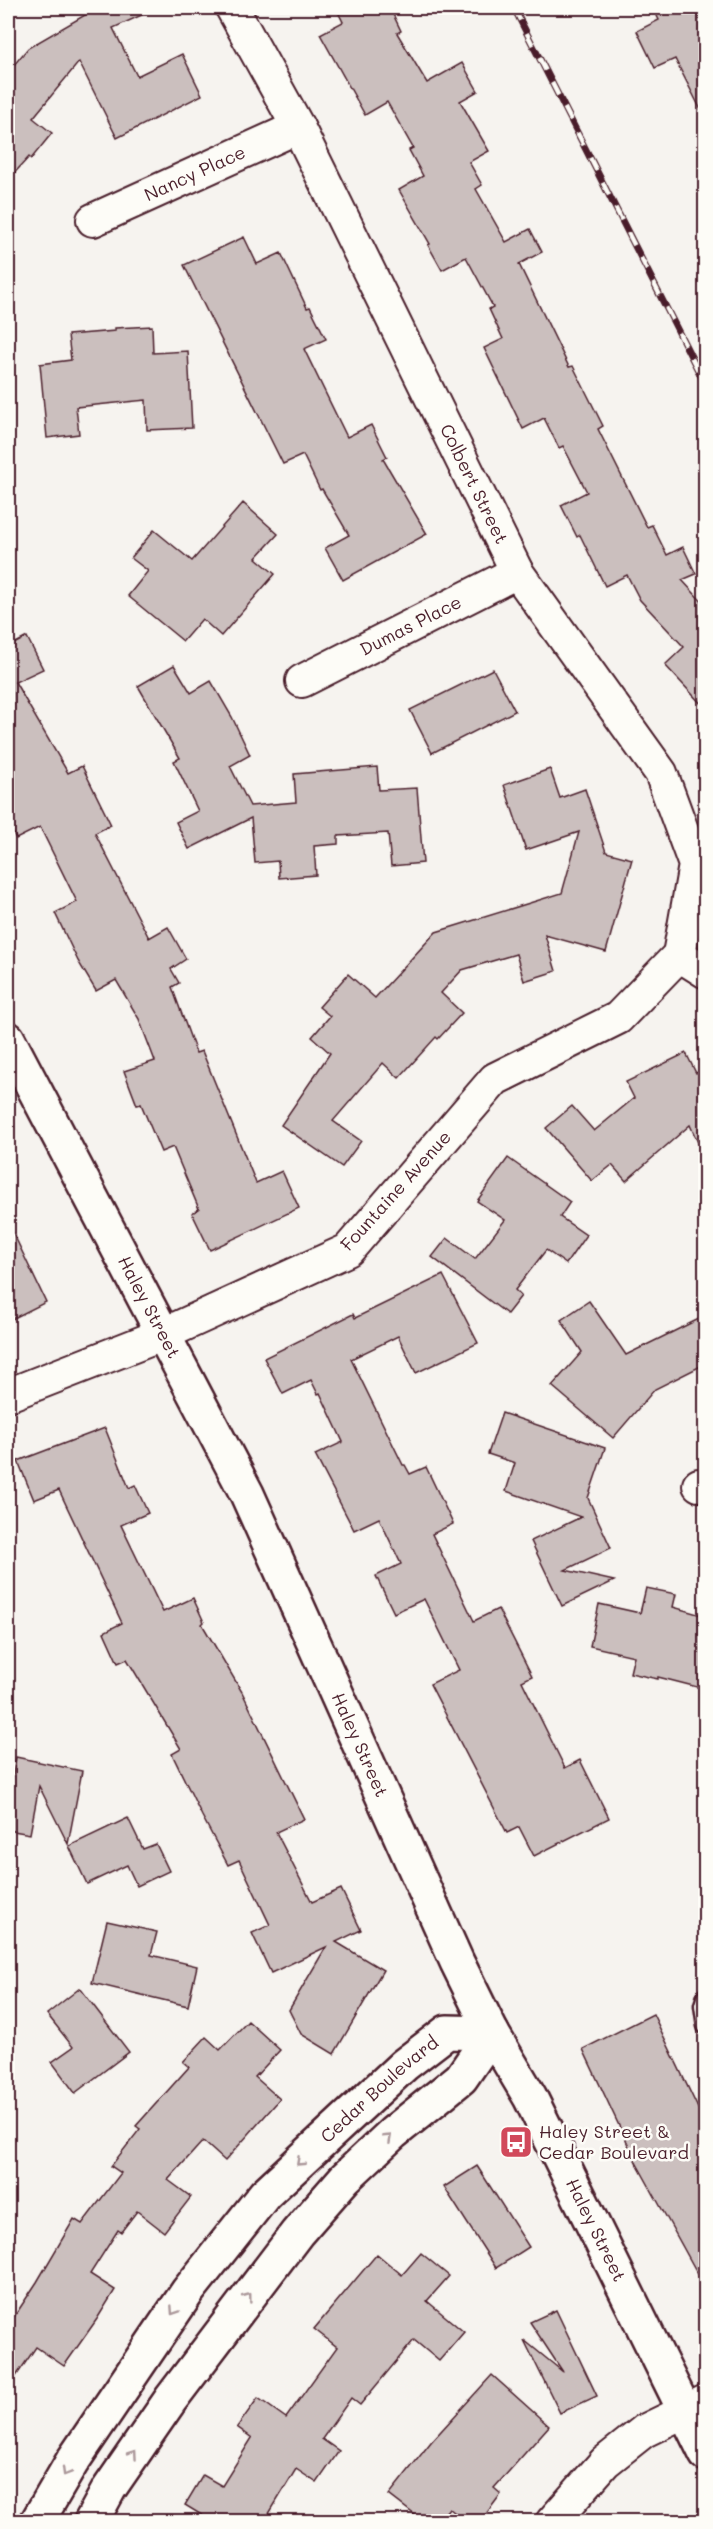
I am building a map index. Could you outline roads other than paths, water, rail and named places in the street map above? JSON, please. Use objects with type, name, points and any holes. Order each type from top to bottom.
[{"type":"street","name":"Colbert Street","points":[[231,8],[298,127],[517,572],[662,774],[695,865],[679,955]]},
{"type":"street","name":"Nancy Place","points":[[93,220],[298,127]]},
{"type":"street","name":"Dumas Place","points":[[302,681],[517,572]]},
{"type":"street","points":[[679,955],[705,972]]},
{"type":"street","name":"Fountaine Avenue","points":[[8,1395],[164,1334],[348,1250],[495,1079],[618,1018],[679,955]]},
{"type":"street","name":"Haley Street","points":[[8,1039],[247,1494],[457,1962],[492,2033],[530,2097],[695,2407],[705,2454]]},
{"type":"street","name":"Cedar Boulevard","points":[[37,2522],[72,2462],[188,2291],[265,2194],[404,2065],[447,2032],[492,2033]]},
{"type":"street","points":[[91,2522],[109,2489],[171,2399],[297,2233],[345,2178],[385,2141],[462,2078],[492,2033]]},
{"type":"street","points":[[552,2522],[605,2462],[644,2431],[695,2407]]},
{"type":"lane","points":[[705,1996],[703,2005],[705,2026]]},
{"type":"railway","points":[[514,8],[706,386]]},
{"type":"place","name":"Haley Street & Cedar Boulevard","points":[[516,2142]]}]
